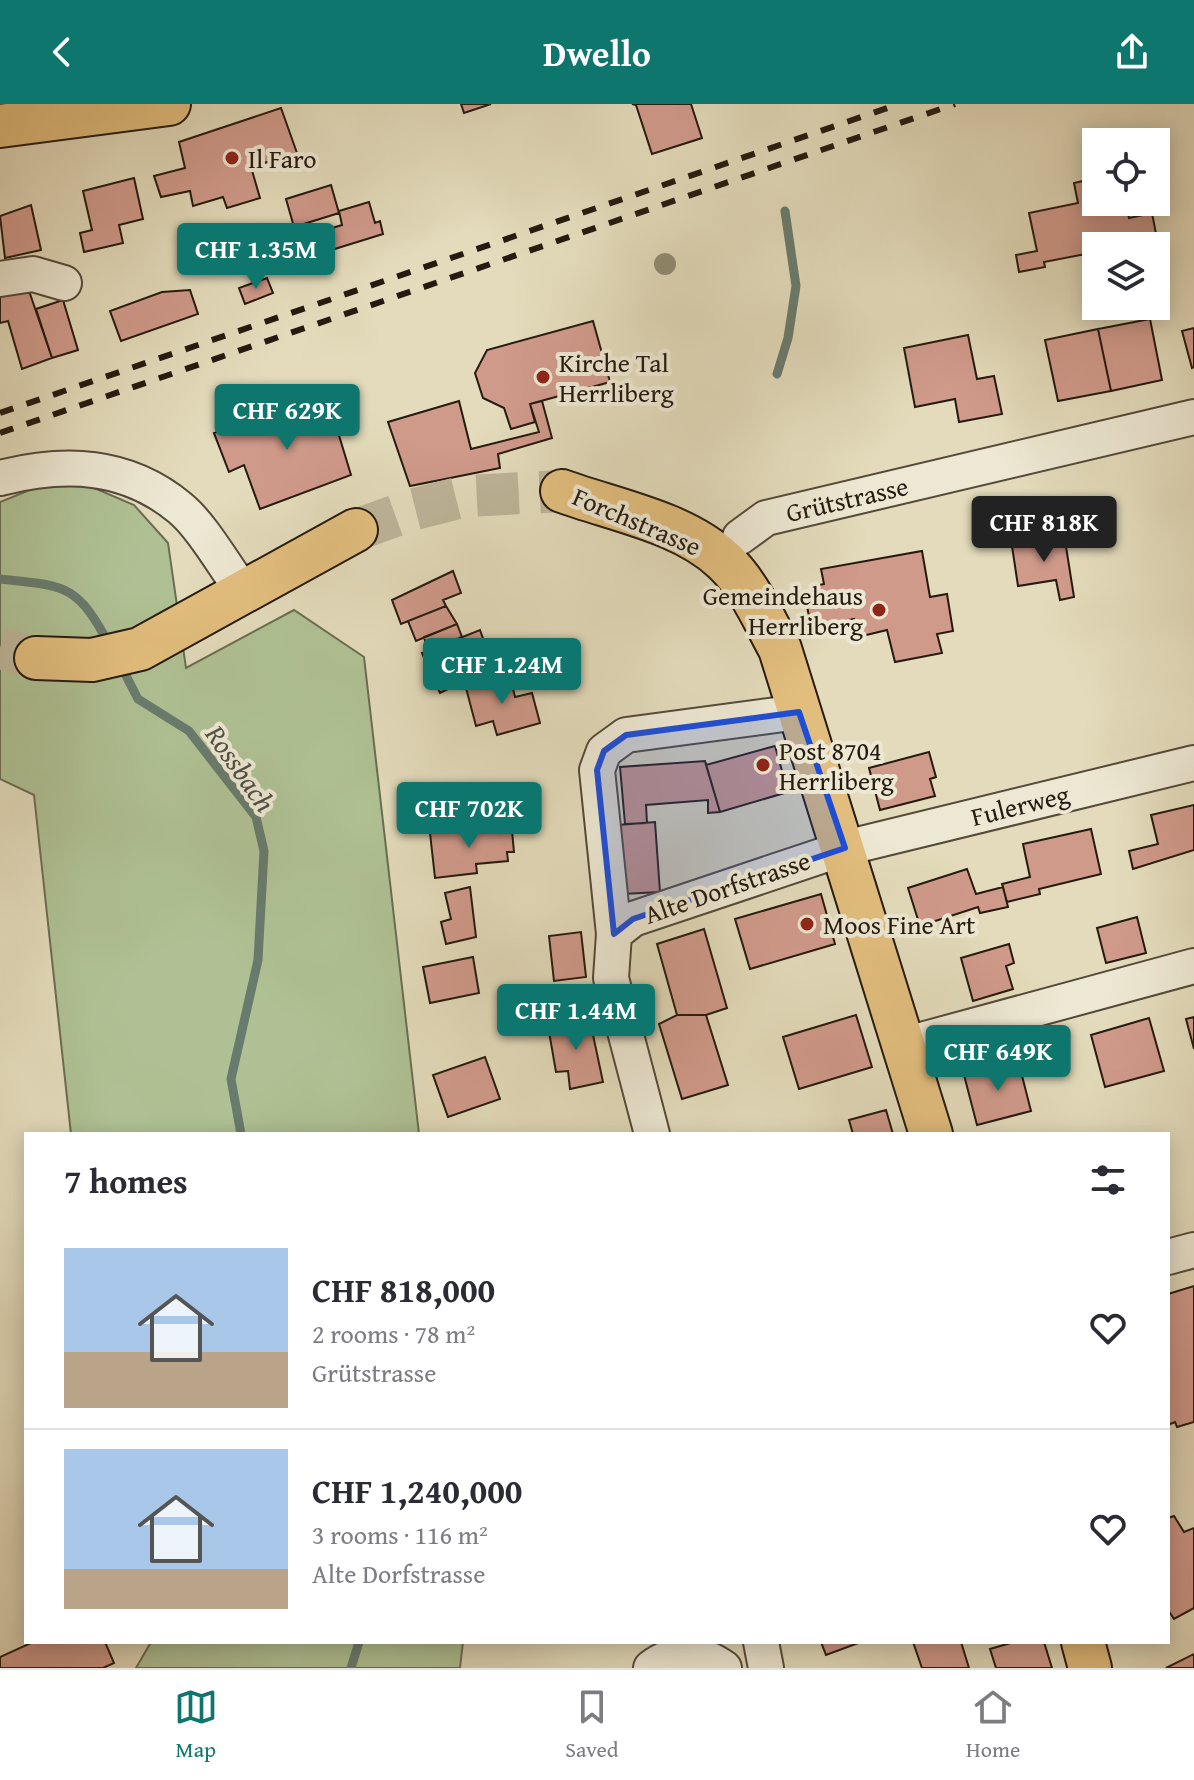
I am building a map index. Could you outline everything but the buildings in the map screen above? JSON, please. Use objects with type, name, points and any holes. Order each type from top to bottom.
[{"type":"main road","points":[[0,126],[169,104]]},
{"type":"main road","points":[[36,658],[92,660],[140,649],[356,530]]},
{"type":"main road","name":"Forchstrasse","points":[[731,548],[776,595],[780,614],[780,649],[845,848],[930,1132]]},
{"type":"main road","points":[[1084,1644],[1090,1668]]},
{"type":"street","points":[[0,279],[33,274],[64,283]]},
{"type":"street","name":"Grütstrasse","points":[[731,548],[766,518],[1194,417]]},
{"type":"street","points":[[0,478],[45,467],[87,468],[133,478],[181,509],[243,591]]},
{"type":"street","name":"Alte Dorfstrasse","points":[[651,1132],[611,978],[614,934],[597,770],[604,751],[626,735],[799,712]]},
{"type":"street","name":"Fulerweg","points":[[845,848],[1194,763]]},
{"type":"street","name":"Alte Dorfstrasse","points":[[614,934],[633,919],[845,848]]},
{"type":"street","points":[[903,1045],[1194,966]]},
{"type":"street","points":[[1170,1256],[1194,1250]]},
{"type":"street","points":[[761,1644],[766,1668]]},
{"type":"street","points":[[651,1668],[662,1660],[691,1655],[724,1668]]},
{"type":"highlighted area","points":[[799,712],[845,848],[633,919],[614,934],[597,770],[604,751],[626,735]]},
{"type":"green space","points":[[47,483],[92,487],[134,505],[168,543],[186,668],[294,610],[364,657],[419,1132],[71,1132],[34,795],[0,779],[0,502]]},
{"type":"green space","points":[[150,1644],[463,1644],[460,1668],[136,1668]]},
{"type":"waterway","points":[[777,374],[788,338],[796,286],[785,211]]},
{"type":"waterway","name":"Rossbach","points":[[0,579],[41,584],[68,592],[88,610],[110,646]]},
{"type":"waterway","name":"Rossbach","points":[[121,666],[138,699],[189,731],[256,817],[264,851],[258,960],[231,1079],[241,1132]]},
{"type":"waterway","name":"Rossbach","points":[[351,1668],[358,1644]]},
{"type":"tunnel","points":[[356,530],[411,510],[467,496],[562,491]]},
{"type":"tunnel","points":[[0,648],[36,658]]},
{"type":"railway","points":[[0,413],[899,104]]},
{"type":"railway","points":[[0,433],[955,104]]},
{"type":"place","name":"Il Faro","points":[[232,158]]},
{"type":"place","name":"Kirche Tal Herrliberg","points":[[543,377]]},
{"type":"place","name":"Gemeindehaus Herrliberg","points":[[879,610]]},
{"type":"place","name":"Post 8704 Herrliberg","points":[[763,765]]},
{"type":"place","name":"Moos Fine Art","points":[[807,924]]}]
